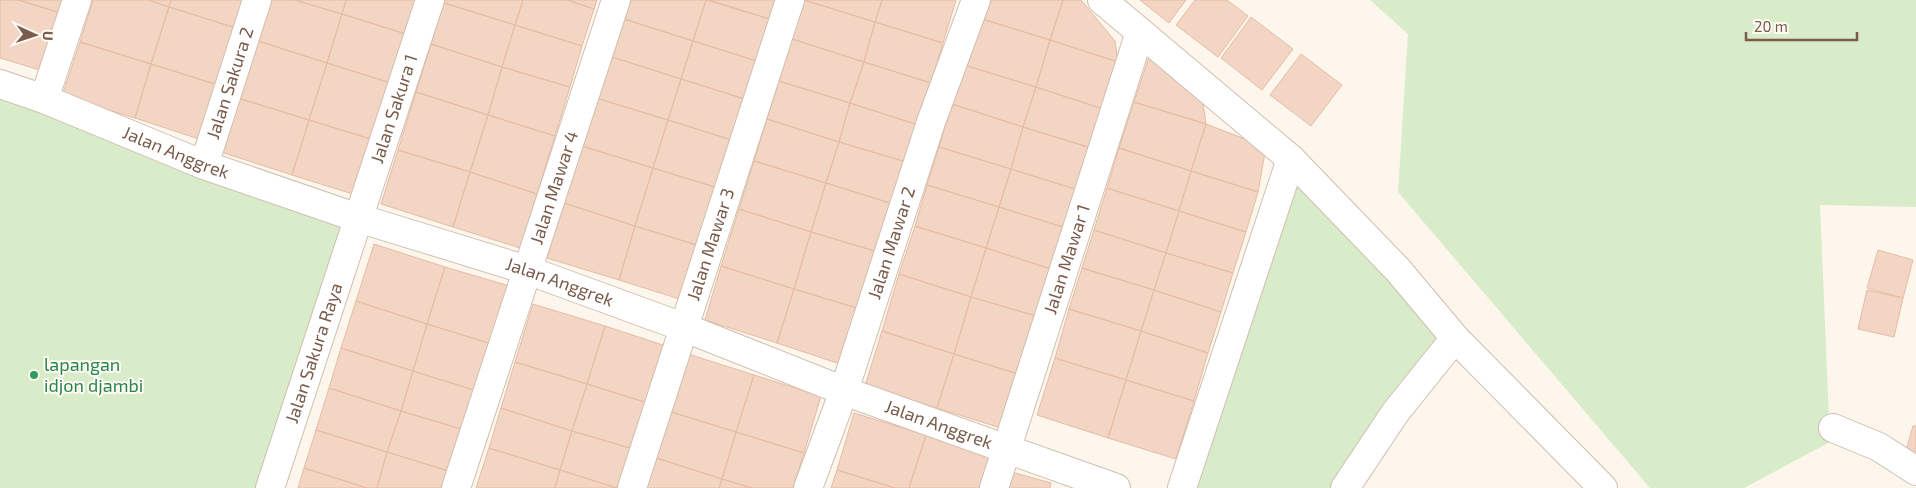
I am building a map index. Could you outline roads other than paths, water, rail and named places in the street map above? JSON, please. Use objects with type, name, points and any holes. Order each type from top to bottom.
[{"type":"street","points":[[44,99],[77,0]]},
{"type":"street","name":"Jalan Sakura 2","points":[[204,165],[257,0]]},
{"type":"street","name":"Jalan Sakura 1","points":[[358,218],[430,0]]},
{"type":"street","name":"Jalan Mawar 4","points":[[456,488],[616,0]]},
{"type":"street","name":"Jalan Mawar 3","points":[[632,488],[790,0]]},
{"type":"street","name":"Jalan Mawar 2","points":[[808,488],[844,390],[931,122],[976,0]]},
{"type":"street","points":[[1102,0],[1291,159],[1398,270],[1455,338],[1603,488]]},
{"type":"street","name":"Jalan Mawar 1","points":[[994,488],[1140,32]]},
{"type":"street","name":"Jalan Anggrek","points":[[0,84],[44,99],[204,165],[358,218],[527,270],[683,327],[844,390],[1006,450],[1116,488]]},
{"type":"street","points":[[1182,488],[1291,159]]},
{"type":"street","name":"Jalan Sakura Raya","points":[[270,488],[358,218]]},
{"type":"street","points":[[1345,488],[1395,413],[1455,338]]},
{"type":"street","points":[[1833,428],[1879,447],[1916,471]]},
{"type":"place","name":"lapangan idjon djambi","points":[[34,375]]}]
